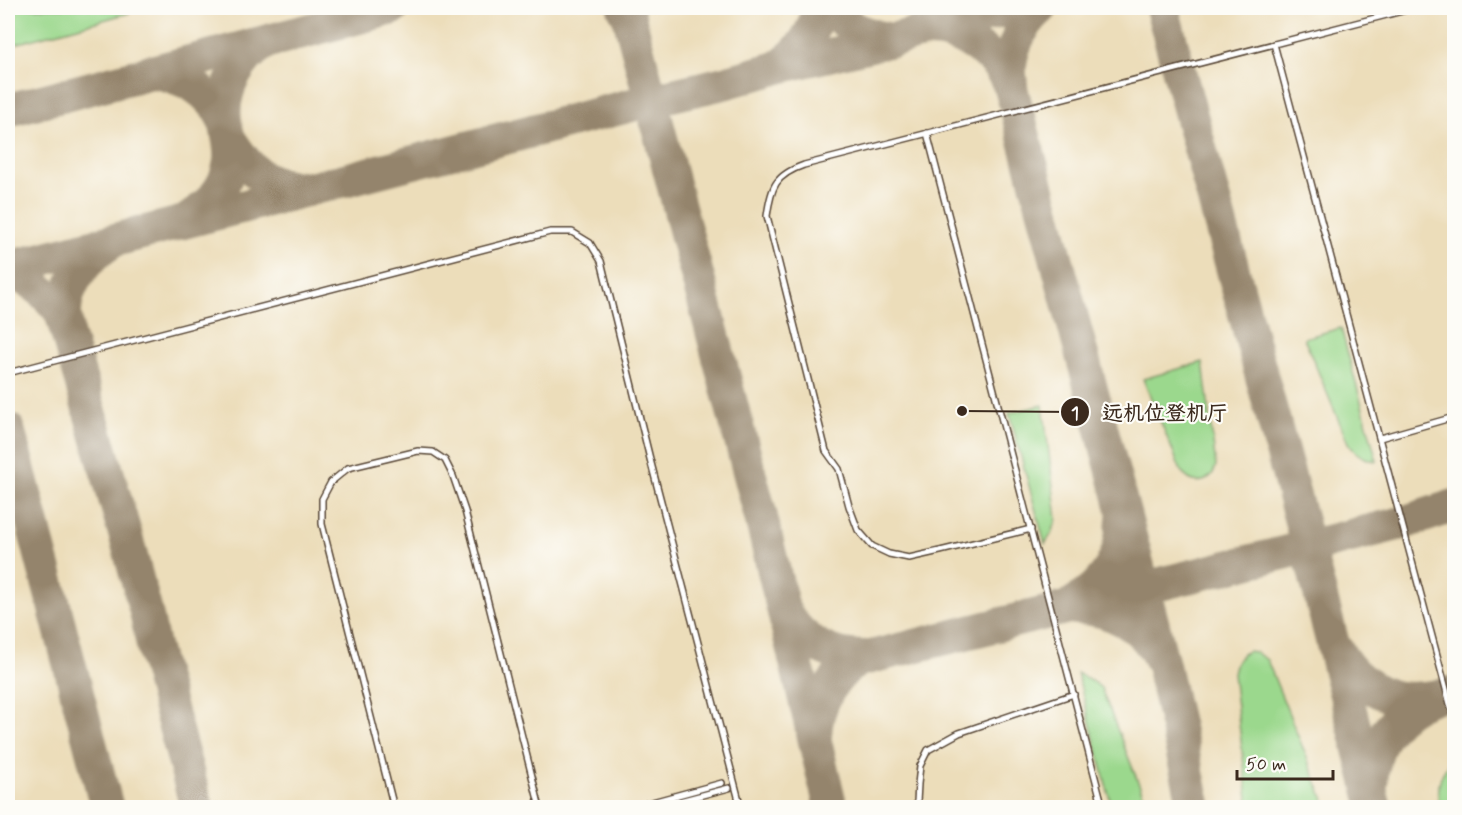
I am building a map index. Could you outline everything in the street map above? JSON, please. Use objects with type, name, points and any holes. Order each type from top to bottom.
[{"type":"lane","points":[[1031,529],[909,558],[889,554],[872,546],[858,530],[839,469],[825,451],[767,216],[776,182],[788,171],[804,165],[1414,8]]},
{"type":"lane","points":[[1274,44],[1455,719]]},
{"type":"lane","points":[[927,133],[1103,807]]},
{"type":"lane","points":[[8,373],[550,232],[572,232],[590,243],[602,261],[741,807]]},
{"type":"lane","points":[[1380,438],[1455,417]]},
{"type":"lane","points":[[394,807],[322,524],[322,499],[331,482],[348,468],[418,451],[433,452],[445,460],[465,511],[540,807]]},
{"type":"lane","points":[[919,807],[917,802],[920,766],[928,750],[958,733],[1074,694]]},
{"type":"lane","points":[[630,807],[722,783]]},
{"type":"lane","points":[[653,807],[729,788]]},
{"type":"green space","points":[[8,8],[135,8],[129,13],[8,46]]},
{"type":"green space","points":[[1341,328],[1377,461],[1360,455],[1348,443],[1304,338]]},
{"type":"green space","points":[[1203,362],[1216,466],[1210,477],[1200,482],[1190,480],[1181,471],[1143,379]]},
{"type":"green space","points":[[1043,405],[1057,519],[1045,544],[1009,413]]},
{"type":"green space","points":[[1248,651],[1255,652],[1267,660],[1327,807],[1249,807],[1233,674],[1238,660]]},
{"type":"green space","points":[[1077,673],[1101,688],[1148,807],[1112,807]]},
{"type":"green space","points":[[1454,757],[1454,807],[1439,807],[1440,780]]},
{"type":"taxiway","points":[[8,110],[393,8]]},
{"type":"taxiway","points":[[624,8],[629,17],[761,517],[831,808]]},
{"type":"taxiway","points":[[779,67],[805,42],[813,27],[818,8]]},
{"type":"taxiway","points":[[831,8],[844,21],[858,30],[892,40]]},
{"type":"taxiway","points":[[8,268],[1013,8]]},
{"type":"taxiway","points":[[1011,88],[1010,67],[1014,48],[1025,26],[1041,8]]},
{"type":"taxiway","points":[[1162,8],[1308,547],[1375,808]]},
{"type":"taxiway","points":[[927,31],[954,35],[978,47],[997,65],[1011,88],[1133,547],[1163,665],[1195,808]]},
{"type":"taxiway","points":[[188,220],[208,203],[224,183],[230,160],[225,120],[226,97],[241,65],[267,42]]},
{"type":"taxiway","points":[[150,71],[185,81],[204,93],[225,122]]},
{"type":"taxiway","points":[[230,140],[245,161],[261,176],[281,185],[307,188]]},
{"type":"taxiway","points":[[67,332],[66,302],[74,281],[87,262],[113,241]]},
{"type":"taxiway","points":[[8,274],[31,282],[61,312],[126,537],[197,808]]},
{"type":"taxiway","points":[[8,429],[107,808]]},
{"type":"taxiway","points":[[815,736],[818,714],[827,692],[841,674],[859,660],[1402,523],[1454,506]]},
{"type":"taxiway","points":[[1074,603],[1095,587],[1110,568],[1120,546],[1123,519]]},
{"type":"taxiway","points":[[1076,608],[1101,611],[1125,621],[1145,637],[1159,657]]},
{"type":"taxiway","points":[[785,613],[802,634],[821,647],[844,655],[870,657]]},
{"type":"taxiway","points":[[1337,650],[1355,674],[1380,692],[1403,699],[1433,697]]},
{"type":"taxiway","points":[[1371,784],[1376,755],[1381,742],[1396,721],[1418,704],[1454,692]]},
{"type":"place","name":"远机位登机厅","points":[[962,411]]}]
